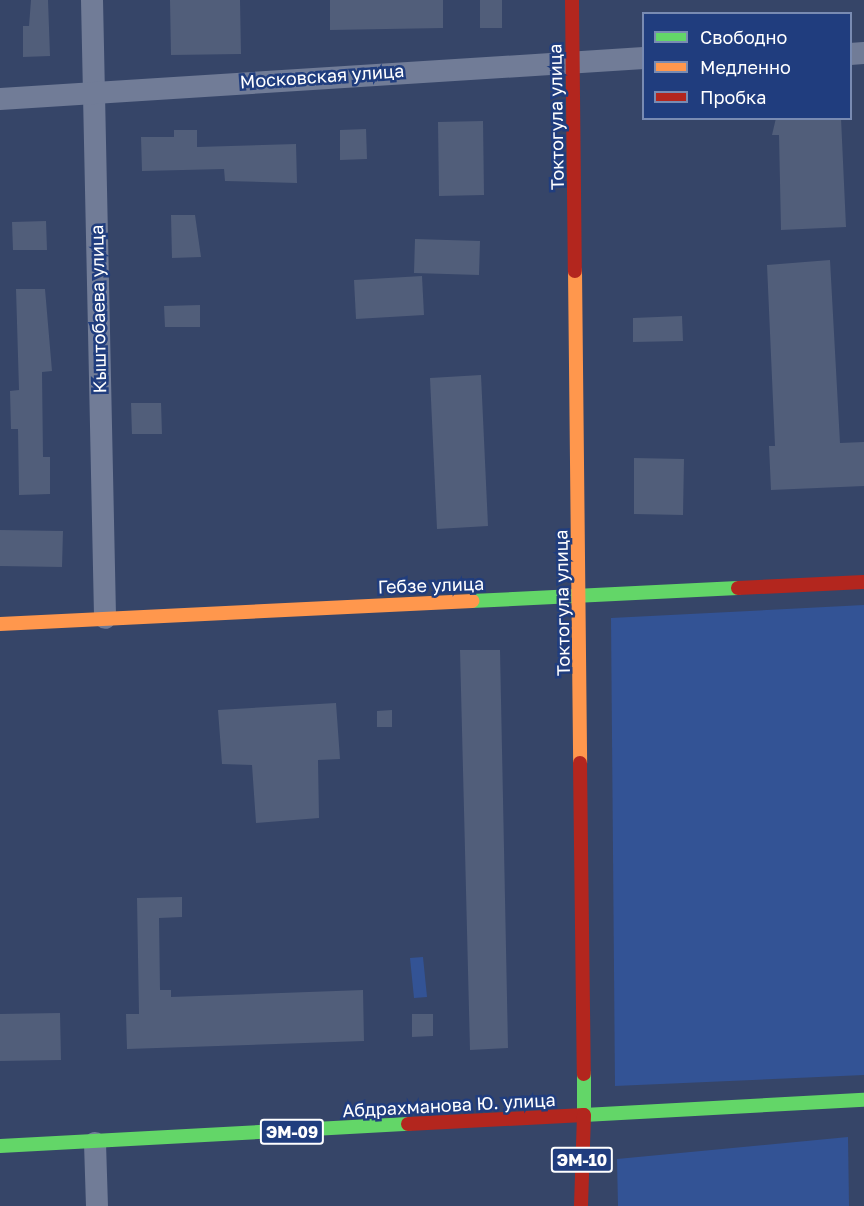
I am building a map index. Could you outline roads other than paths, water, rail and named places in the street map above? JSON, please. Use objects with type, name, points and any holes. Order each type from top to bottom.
[{"type":"main road","name":"Токтогула улица","points":[[572,0],[584,1115],[581,1206]]},
{"type":"main road","name":"Гебзе улица","points":[[0,624],[580,598],[864,582]]},
{"type":"main road","name":"Абдрахманова Ю. улица","points":[[0,1146],[95,1143],[864,1100]]},
{"type":"street","name":"Кыштобаева улица","points":[[92,0],[105,618]]},
{"type":"street","name":"Московская улица","points":[[0,99],[572,59],[642,58]]},
{"type":"street","points":[[95,1143],[97,1206]]}]
